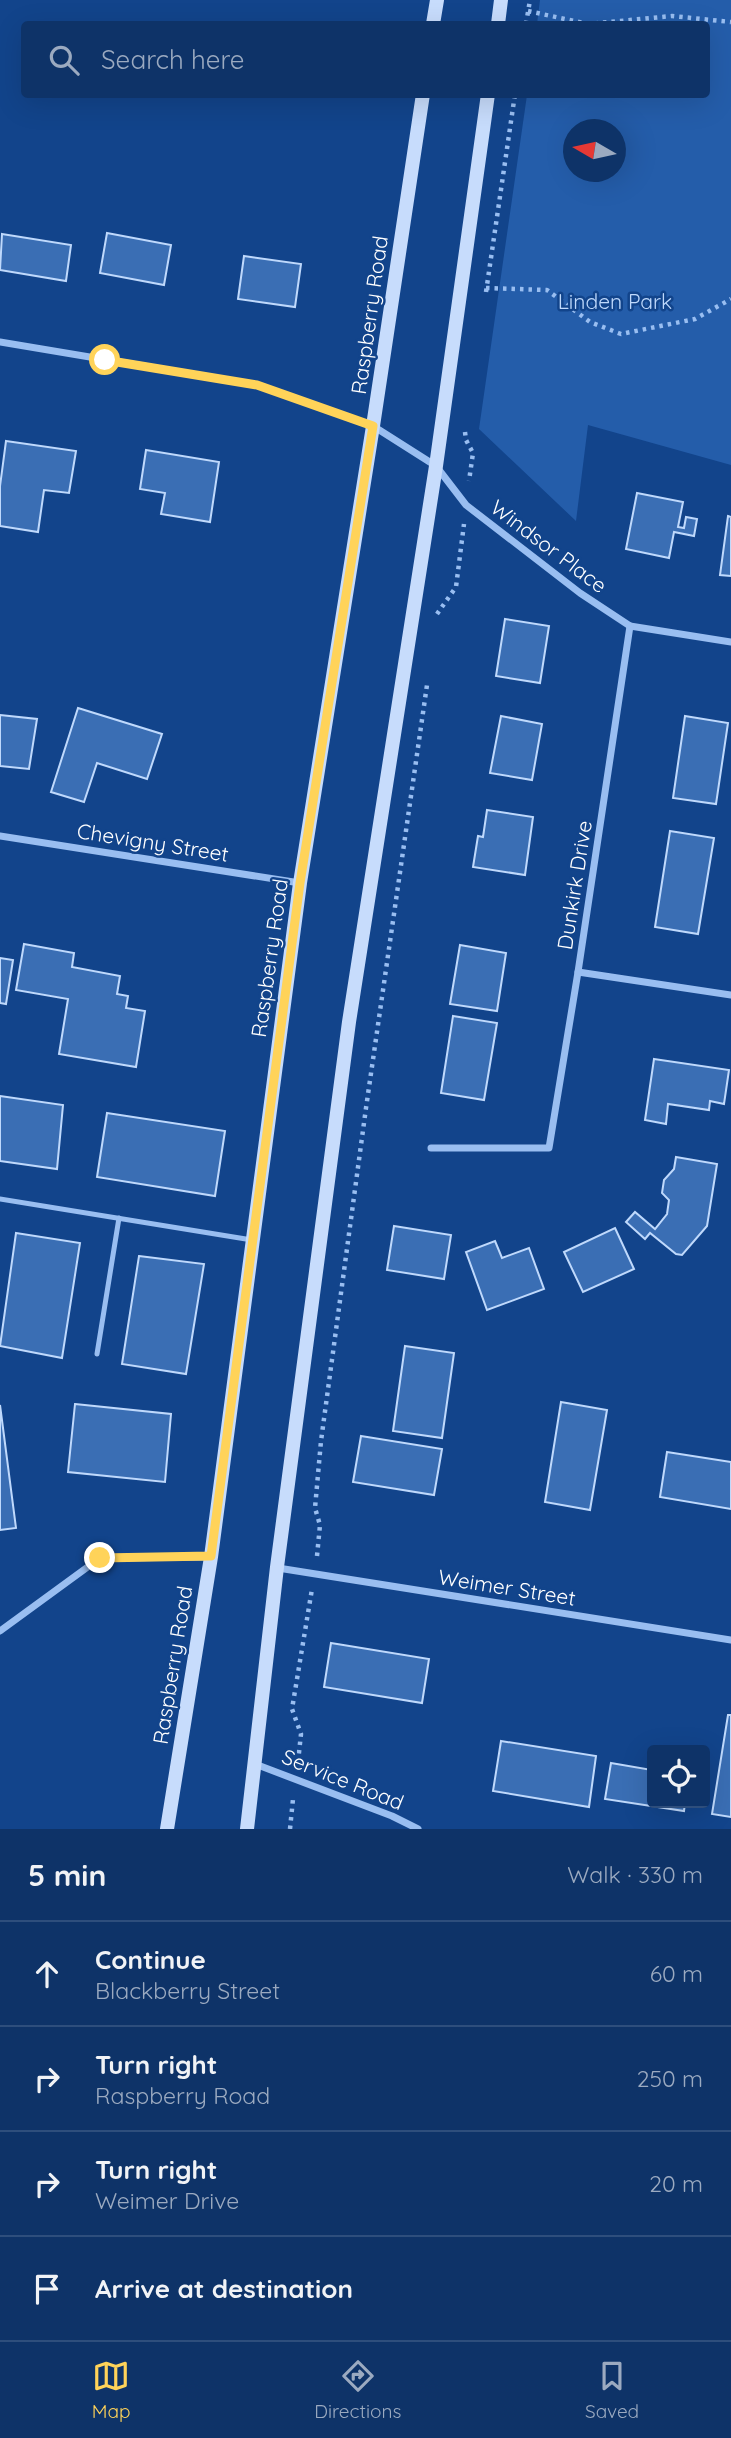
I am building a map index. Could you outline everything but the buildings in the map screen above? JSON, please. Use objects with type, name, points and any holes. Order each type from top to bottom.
[{"type":"main road","points":[[434,21],[437,0]]},
{"type":"main road","points":[[498,21],[501,0]]},
{"type":"main road","name":"Raspberry Road","points":[[167,1829],[211,1556],[300,883],[422,98]]},
{"type":"main road","points":[[247,1829],[277,1567],[349,1022],[436,466],[487,98]]},
{"type":"street","name":"Windsor Place","points":[[0,342],[257,385],[373,426],[436,466],[466,505],[580,593],[631,626],[731,642]]},
{"type":"street","name":"Dunkirk Drive","points":[[431,1149],[549,1148],[631,626]]},
{"type":"street","name":"Chevigny Street","points":[[0,836],[300,883]]},
{"type":"street","points":[[578,972],[731,995]]},
{"type":"street","points":[[0,1631],[100,1558],[211,1556]]},
{"type":"street","name":"Weimer Street","points":[[277,1567],[731,1640]]},
{"type":"street","name":"Service Road","points":[[255,1764],[392,1816],[418,1829]]},
{"type":"lane","points":[[0,1199],[253,1240]]},
{"type":"lane","points":[[97,1354],[119,1218]]},
{"type":"path","points":[[526,21],[530,0]]},
{"type":"path","points":[[528,11],[574,21]]},
{"type":"path","points":[[619,21],[671,16],[731,22]]},
{"type":"path","points":[[484,302],[514,98]]},
{"type":"path","points":[[486,288],[547,290],[590,322],[621,334],[695,319],[731,299]]},
{"type":"path","points":[[436,625],[438,611],[456,587],[473,453],[466,440],[465,423]]},
{"type":"path","points":[[290,1829],[301,1734],[292,1709],[315,1573],[320,1525],[315,1508],[321,1441],[428,680]]},
{"type":"green space","name":"Linden Park","points":[[540,0],[731,0],[731,465],[588,425],[576,521],[479,429],[527,98],[710,98],[710,21],[537,21]]},
{"type":"route","points":[[100,1558],[211,1556],[300,883],[373,426],[257,385],[105,360]]}]
